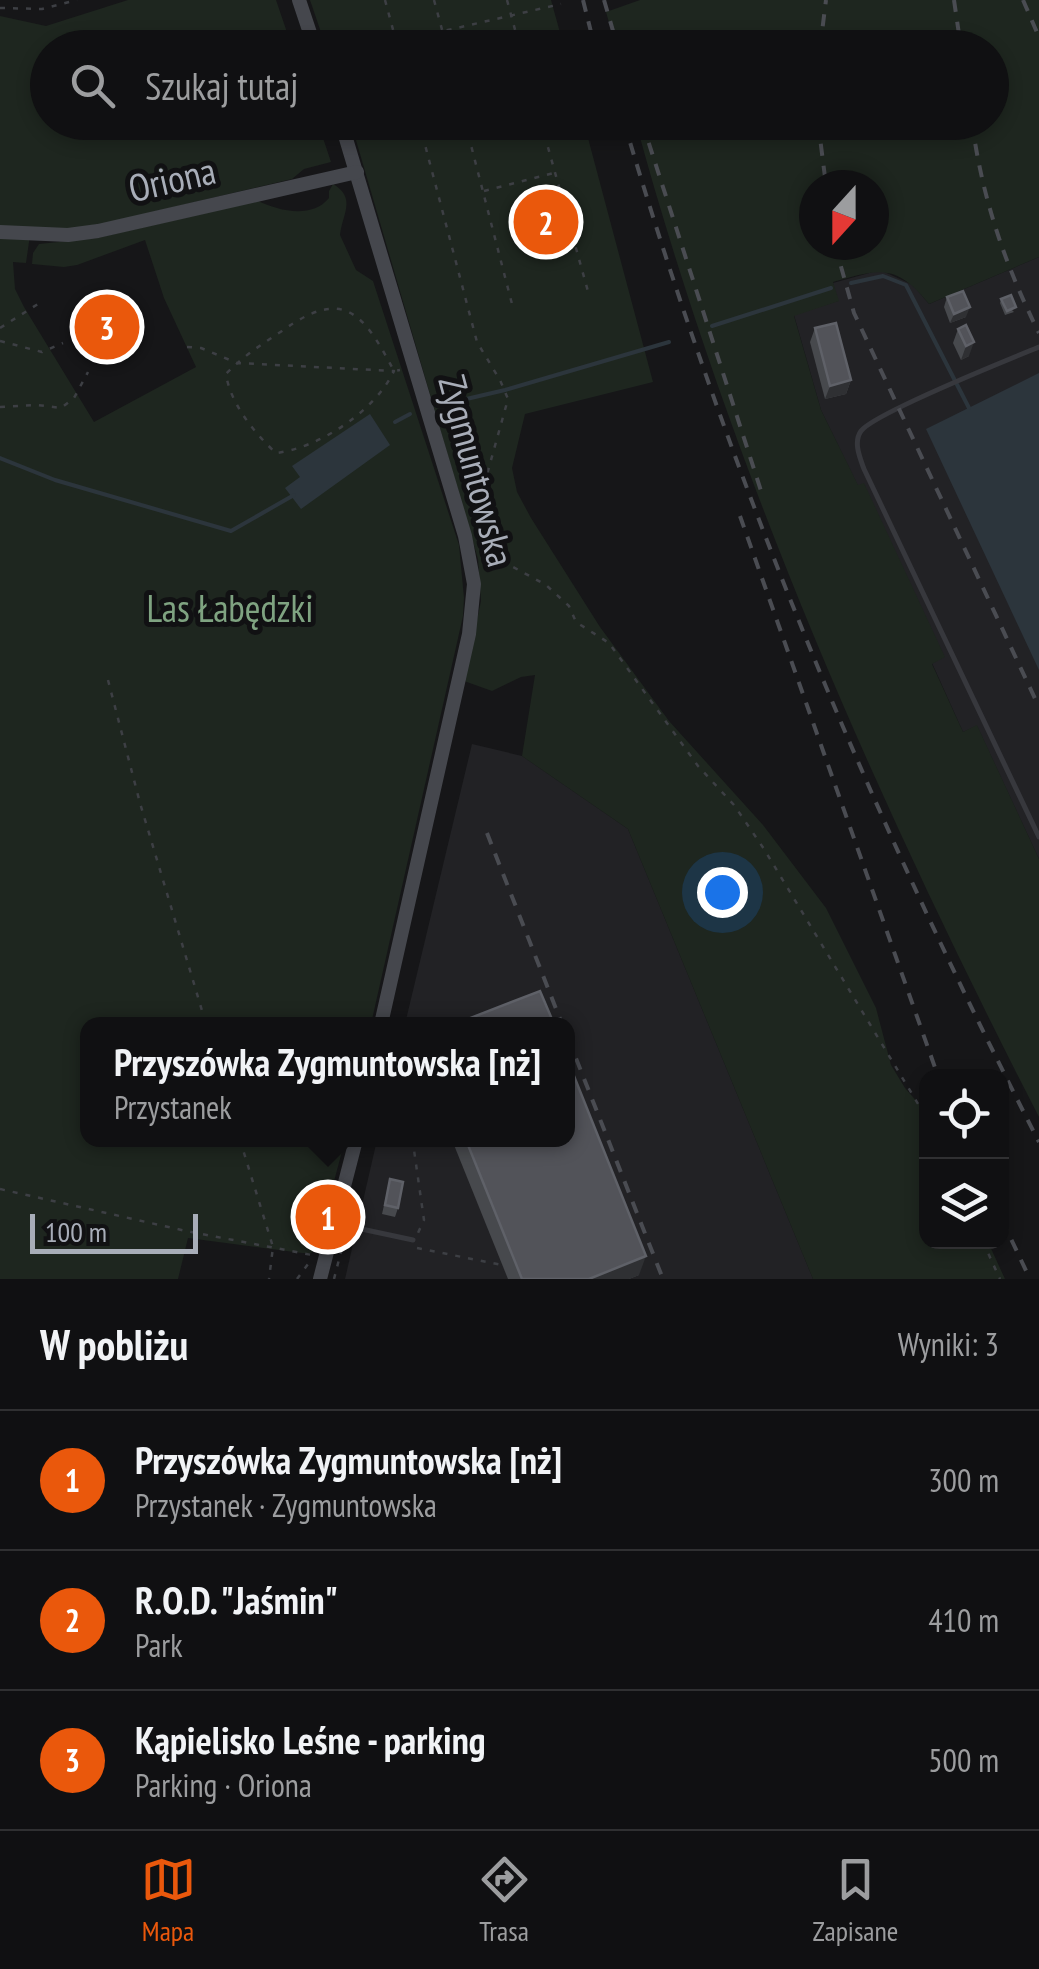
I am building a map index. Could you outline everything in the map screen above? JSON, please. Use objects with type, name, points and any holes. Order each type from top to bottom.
[{"type":"street","points":[[299,0],[309,30]]},
{"type":"street","name":"Zygmuntowska","points":[[347,140],[465,536],[474,584],[469,634],[383,1017]]},
{"type":"street","name":"Oriona","points":[[0,232],[68,235],[98,231],[357,172]]},
{"type":"street","points":[[320,1279],[320,1256],[335,1223],[354,1147]]},
{"type":"lane","points":[[1039,347],[872,422],[862,430],[858,452],[1039,838]]},
{"type":"lane","points":[[335,1223],[413,1240]]},
{"type":"path","points":[[0,8],[42,9],[77,0]]},
{"type":"path","points":[[385,0],[393,30]]},
{"type":"path","points":[[434,0],[442,30],[561,4]]},
{"type":"path","points":[[507,0],[515,30]]},
{"type":"path","points":[[424,140],[477,342],[508,400],[486,478],[480,543],[560,596],[576,622],[609,642],[764,849],[919,1105]]},
{"type":"path","points":[[469,140],[512,304]]},
{"type":"path","points":[[546,140],[589,295]]},
{"type":"path","points":[[482,191],[555,173]]},
{"type":"path","points":[[0,328],[38,304]]},
{"type":"path","points":[[327,306],[348,312],[364,323],[394,370],[369,408],[294,451],[276,454],[261,440],[228,386],[226,374],[303,316],[327,306]]},
{"type":"path","points":[[0,340],[42,352],[63,343]]},
{"type":"path","points":[[187,347],[237,362],[406,369]]},
{"type":"path","points":[[0,408],[61,408],[74,398],[88,372]]},
{"type":"path","points":[[108,680],[204,1017]]},
{"type":"path","points":[[242,1147],[273,1247],[269,1279]]},
{"type":"path","points":[[415,1147],[424,1220],[406,1245],[502,1265]]},
{"type":"path","points":[[0,1189],[320,1256]]},
{"type":"path","points":[[334,1279],[344,1240],[354,1234]]},
{"type":"path","points":[[986,1249],[1000,1279]]},
{"type":"path","points":[[297,1279],[320,1256]]},
{"type":"shaded area","points":[[1039,257],[1039,859],[977,726],[963,732],[932,663],[944,656],[863,484],[858,486],[821,410],[794,315],[838,301],[833,283],[880,270],[913,285],[929,304]]},
{"type":"shaded area","points":[[1039,373],[1039,670],[926,429]]},
{"type":"shaded area","points":[[370,414],[390,445],[301,509],[285,488],[300,477],[292,466]]},
{"type":"shaded area","points":[[472,744],[522,756],[628,829],[813,1279],[345,1279],[375,1147],[575,1147],[575,1017],[407,1017]]},
{"type":"green space","name":"Las Łabędzki","points":[[128,0],[276,0],[286,30],[30,30],[30,140],[324,140],[331,162],[304,169],[292,179],[106,223],[30,235],[26,263],[13,262],[15,289],[94,422],[196,367],[164,298],[145,240],[64,267],[32,264],[39,244],[97,238],[258,201],[285,210],[305,211],[322,205],[333,184],[346,201],[340,235],[356,270],[373,281],[459,545],[463,616],[373,1017],[80,1017],[80,1147],[343,1147],[316,1249],[311,1253],[188,1238],[178,1279],[0,1279],[0,16],[46,26]]},
{"type":"green space","points":[[310,0],[551,0],[559,30],[320,30]]},
{"type":"green space","points":[[640,0],[1039,0],[1039,257],[929,304],[907,281],[896,276],[863,274],[833,282],[839,301],[794,316],[821,410],[858,485],[864,483],[945,657],[932,664],[963,732],[977,725],[1039,859],[1039,1117],[920,876],[812,630],[716,379],[641,140],[1009,140],[1009,30],[611,30],[606,12]]},
{"type":"green space","points":[[356,140],[589,140],[653,382],[525,414],[512,468],[517,492],[600,627],[669,721],[763,825],[826,908],[876,1008],[891,1065],[919,1104],[919,1249],[991,1249],[1005,1279],[813,1279],[628,829],[522,756],[535,675],[521,677],[492,691],[464,681],[481,601],[478,559]]},
{"type":"building","points":[[963,291],[970,307],[954,314],[947,297]]},
{"type":"building","points":[[1011,295],[1016,307],[1007,311],[1001,299]]},
{"type":"building","points":[[836,323],[851,380],[830,386],[815,328]]},
{"type":"building","points":[[966,325],[974,342],[966,346],[958,329]]},
{"type":"building","points":[[540,991],[551,1017],[473,1017]]},
{"type":"building","points":[[575,1078],[646,1256],[589,1279],[522,1279],[469,1147],[575,1147]]},
{"type":"building","points":[[390,1179],[403,1182],[398,1208],[385,1205]]},
{"type":"waterway","points":[[851,283],[883,276],[906,285],[969,408]]},
{"type":"waterway","points":[[712,326],[831,288]]},
{"type":"waterway","points":[[445,404],[669,342]]},
{"type":"waterway","points":[[395,422],[410,414]]},
{"type":"waterway","points":[[0,458],[55,480],[231,531],[294,495]]},
{"type":"railway","points":[[583,0],[590,30]]},
{"type":"railway","points":[[604,0],[613,30]]},
{"type":"railway","points":[[822,30],[826,0]]},
{"type":"railway","points":[[954,0],[958,30]]},
{"type":"railway","points":[[1023,0],[1039,37]]},
{"type":"railway","points":[[630,140],[709,385],[808,642],[918,894],[1039,1142]]},
{"type":"railway","points":[[648,140],[763,497]]},
{"type":"railway","points":[[820,140],[824,170]]},
{"type":"railway","points":[[975,140],[996,231],[1039,333]]},
{"type":"railway","points":[[839,260],[854,313],[1039,707]]},
{"type":"railway","points":[[740,516],[936,1069]]},
{"type":"railway","points":[[487,833],[559,1017]]},
{"type":"railway","points":[[575,1056],[663,1279]]},
{"type":"railway","points":[[1009,1235],[1030,1279]]},
{"type":"place","name":"R.O.D. \"Jaśmin\"","points":[[546,222]]},
{"type":"place","name":"Kąpielisko Leśne - parking","points":[[107,327]]},
{"type":"place","name":"Przyszówka Zygmuntowska [nż]","points":[[328,1217]]}]
